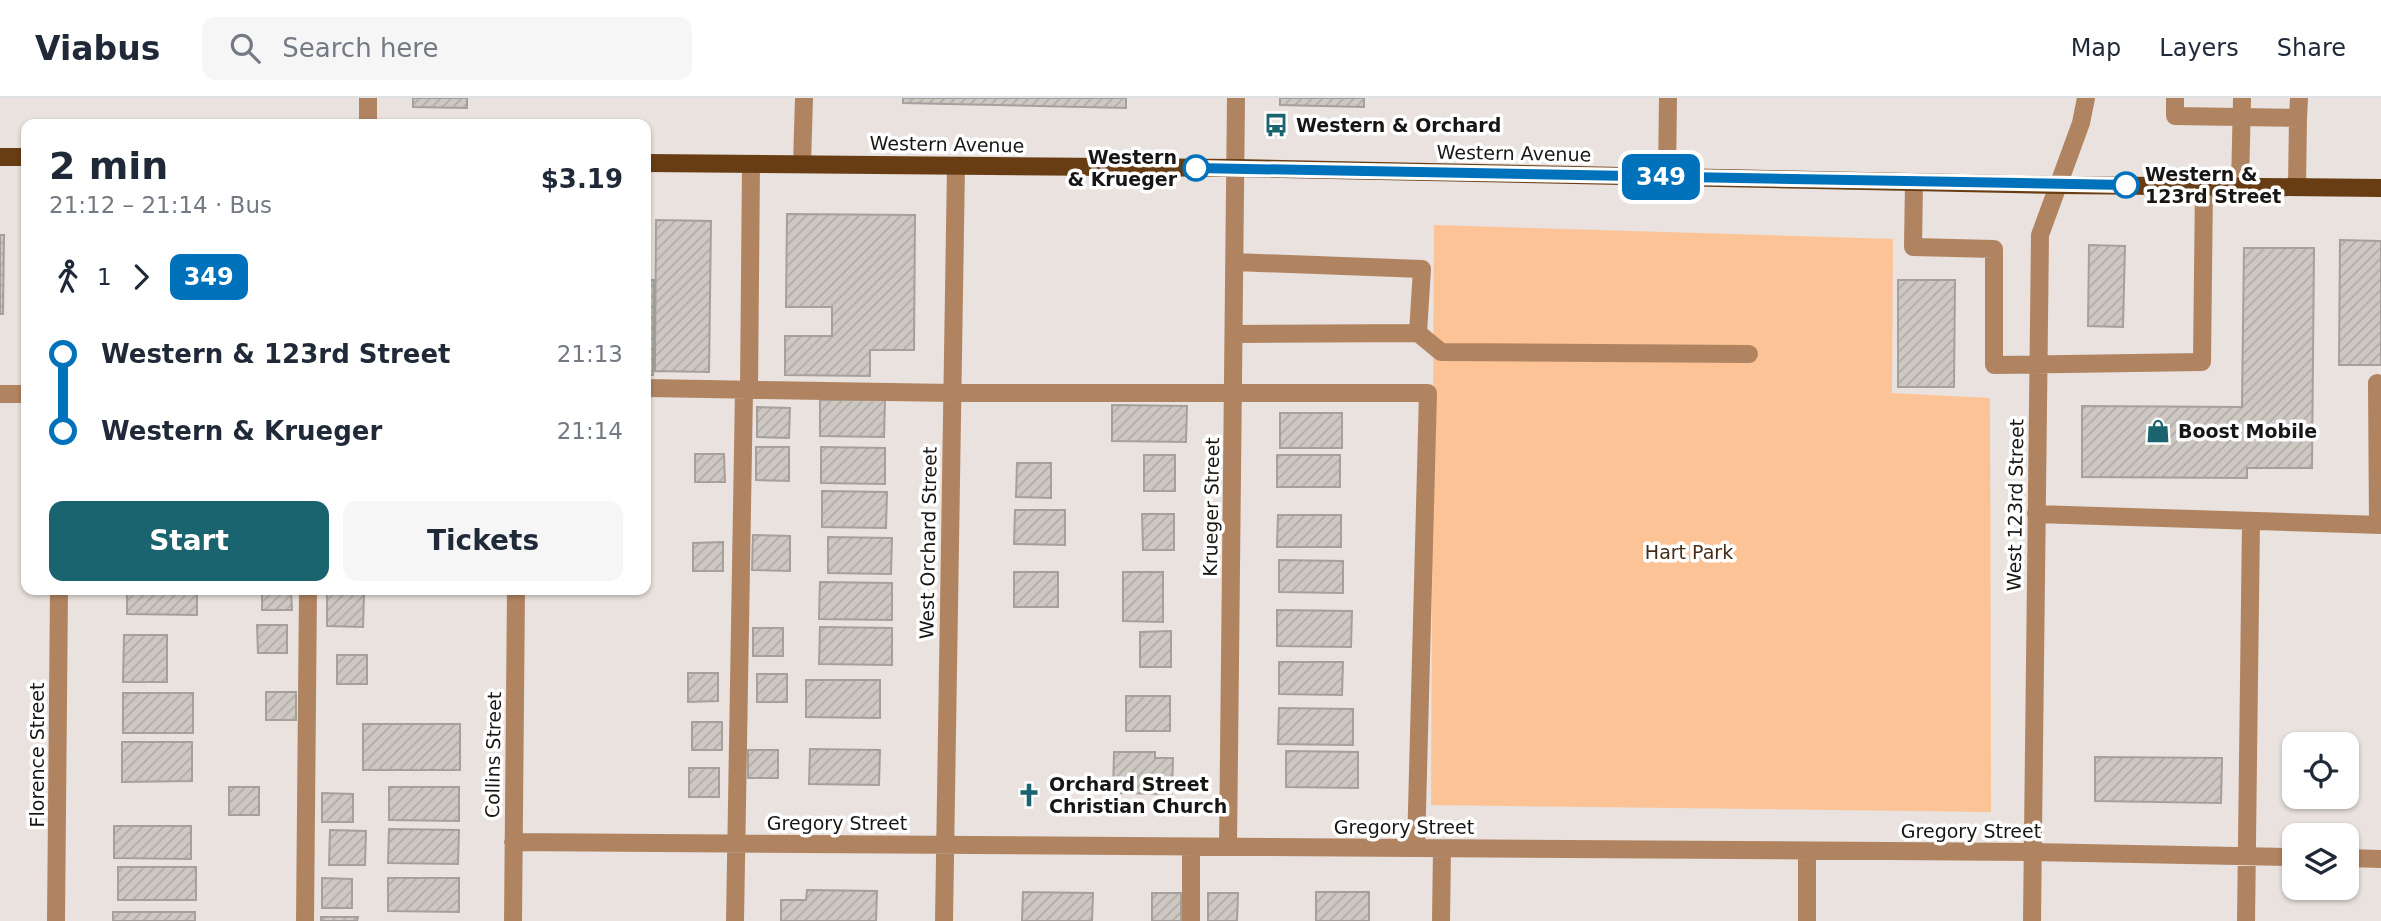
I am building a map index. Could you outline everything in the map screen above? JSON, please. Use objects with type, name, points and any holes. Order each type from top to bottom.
[{"type":"main road","points":[[0,157],[21,157]]},
{"type":"main road","name":"Western Avenue","points":[[651,163],[1236,168],[2059,185],[2381,188]]},
{"type":"street","points":[[368,98],[368,119]]},
{"type":"street","points":[[802,164],[804,98]]},
{"type":"street","points":[[1236,98],[1236,168]]},
{"type":"street","points":[[1667,177],[1668,98]]},
{"type":"street","name":"West 123rd Street","points":[[2032,921],[2040,235],[2081,123],[2086,98]]},
{"type":"street","points":[[2175,98],[2175,116],[2298,118]]},
{"type":"street","points":[[2240,186],[2242,98]]},
{"type":"street","points":[[2272,98],[2272,117]]},
{"type":"street","points":[[2297,187],[2299,98]]},
{"type":"street","points":[[736,921],[751,164]]},
{"type":"street","name":"West Orchard Street","points":[[944,921],[956,166]]},
{"type":"street","name":"Krueger Street","points":[[1228,847],[1236,168]]},
{"type":"street","points":[[1913,182],[1913,247],[1994,248],[1994,365],[2039,366],[2202,362],[2204,186]]},
{"type":"street","points":[[1235,262],[1422,269],[1418,333]]},
{"type":"street","points":[[1234,334],[1418,333],[1441,352],[1749,354]]},
{"type":"street","points":[[2036,514],[2379,525],[2377,383]]},
{"type":"street","points":[[651,388],[952,394],[1428,393],[1416,848]]},
{"type":"street","points":[[0,394],[21,394]]},
{"type":"street","points":[[2246,921],[2251,521]]},
{"type":"street","name":"Florence Street","points":[[56,921],[59,595]]},
{"type":"street","points":[[305,921],[308,595]]},
{"type":"street","name":"Collins Street","points":[[513,921],[516,595]]},
{"type":"street","name":"Gregory Street","points":[[513,842],[2032,852],[2282,857]]},
{"type":"street","points":[[1191,847],[1191,921]]},
{"type":"street","points":[[1441,921],[1442,849]]},
{"type":"street","points":[[1807,851],[1807,921]]},
{"type":"street","points":[[2359,858],[2381,859]]},
{"type":"green space","name":"Hart Park","points":[[1434,225],[1893,239],[1892,393],[1990,398],[1991,812],[1431,805]]},
{"type":"building","points":[[413,98],[467,98],[467,108],[413,107]]},
{"type":"building","points":[[903,98],[1126,98],[1126,108],[903,103]]},
{"type":"building","points":[[1280,98],[1364,98],[1364,107],[1280,105]]},
{"type":"building","points":[[787,214],[915,215],[914,350],[870,350],[870,376],[785,375],[785,336],[832,336],[832,307],[786,307]]},
{"type":"building","points":[[656,220],[711,221],[709,372],[655,371]]},
{"type":"building","points":[[0,235],[4,235],[3,314],[0,314]]},
{"type":"building","points":[[2340,240],[2381,241],[2381,365],[2339,365]]},
{"type":"building","points":[[2089,245],[2125,246],[2123,327],[2088,326]]},
{"type":"building","points":[[2244,248],[2314,248],[2312,468],[2247,468],[2247,478],[2082,477],[2082,406],[2242,407]]},
{"type":"building","points":[[651,280],[654,280],[651,375]]},
{"type":"building","points":[[1898,280],[1955,280],[1954,387],[1898,387]]},
{"type":"building","points":[[820,400],[885,400],[884,437],[820,436]]},
{"type":"building","points":[[1112,405],[1187,406],[1186,442],[1112,441]]},
{"type":"building","points":[[757,407],[790,408],[789,438],[757,437]]},
{"type":"building","points":[[1280,413],[1342,413],[1342,448],[1280,448]]},
{"type":"building","points":[[756,447],[789,447],[789,481],[756,480]]},
{"type":"building","points":[[821,447],[885,448],[885,484],[821,483]]},
{"type":"building","points":[[695,454],[724,454],[725,482],[695,482]]},
{"type":"building","points":[[1144,455],[1175,455],[1175,491],[1144,491]]},
{"type":"building","points":[[1277,455],[1340,455],[1340,487],[1277,487]]},
{"type":"building","points":[[1017,463],[1051,463],[1051,498],[1016,497]]},
{"type":"building","points":[[822,491],[887,492],[886,528],[822,527]]},
{"type":"building","points":[[1015,510],[1065,510],[1065,545],[1014,544]]},
{"type":"building","points":[[1142,514],[1174,514],[1174,550],[1143,550]]},
{"type":"building","points":[[1278,515],[1341,515],[1341,547],[1277,547]]},
{"type":"building","points":[[753,535],[790,536],[790,571],[752,570]]},
{"type":"building","points":[[828,537],[892,538],[891,574],[828,573]]},
{"type":"building","points":[[723,542],[723,571],[693,571],[693,543]]},
{"type":"building","points":[[1279,560],[1343,561],[1343,593],[1279,592]]},
{"type":"building","points":[[1014,572],[1058,572],[1058,607],[1014,607]]},
{"type":"building","points":[[1123,572],[1163,572],[1163,622],[1123,621]]},
{"type":"building","points":[[820,582],[892,583],[892,620],[819,619]]},
{"type":"building","points":[[127,595],[197,595],[197,615],[127,614]]},
{"type":"building","points":[[262,595],[291,595],[292,610],[262,610]]},
{"type":"building","points":[[327,595],[364,595],[363,627],[327,626]]},
{"type":"building","points":[[1277,610],[1352,611],[1351,647],[1277,646]]},
{"type":"building","points":[[257,625],[287,625],[287,653],[258,653]]},
{"type":"building","points":[[820,627],[892,628],[892,665],[819,664]]},
{"type":"building","points":[[753,628],[783,628],[783,656],[753,656]]},
{"type":"building","points":[[1171,631],[1171,667],[1140,667],[1140,632]]},
{"type":"building","points":[[124,635],[167,635],[167,682],[123,682]]},
{"type":"building","points":[[337,655],[367,655],[367,684],[337,684]]},
{"type":"building","points":[[1279,662],[1343,662],[1342,695],[1279,694]]},
{"type":"building","points":[[688,673],[718,673],[718,701],[688,702]]},
{"type":"building","points":[[757,674],[787,674],[787,702],[757,702]]},
{"type":"building","points":[[806,680],[880,680],[880,718],[806,717]]},
{"type":"building","points":[[266,692],[296,692],[296,720],[266,720]]},
{"type":"building","points":[[123,693],[193,693],[193,733],[123,733]]},
{"type":"building","points":[[1126,696],[1170,696],[1170,731],[1126,731]]},
{"type":"building","points":[[1279,708],[1353,709],[1353,745],[1278,744]]},
{"type":"building","points":[[692,722],[722,722],[722,750],[692,750]]},
{"type":"building","points":[[363,724],[460,724],[460,770],[363,770]]},
{"type":"building","points":[[122,742],[192,742],[192,781],[122,782]]},
{"type":"building","points":[[810,749],[880,750],[879,785],[809,784]]},
{"type":"building","points":[[748,750],[778,750],[778,778],[748,778]]},
{"type":"building","points":[[1286,751],[1358,752],[1358,788],[1286,787]]},
{"type":"building","points":[[1114,752],[1155,752],[1155,758],[1173,758],[1172,794],[1113,793]]},
{"type":"building","points":[[2095,757],[2222,758],[2221,803],[2095,801]]},
{"type":"building","points":[[689,768],[719,768],[719,797],[689,797]]},
{"type":"building","points":[[229,787],[259,787],[259,815],[229,815]]},
{"type":"building","points":[[389,787],[459,787],[459,821],[389,820]]},
{"type":"building","points":[[322,793],[353,794],[353,822],[322,822]]},
{"type":"building","points":[[114,826],[191,826],[191,859],[114,858]]},
{"type":"building","points":[[389,829],[459,830],[458,864],[388,863]]},
{"type":"building","points":[[330,830],[366,831],[365,865],[329,865]]},
{"type":"building","points":[[118,867],[196,867],[196,900],[118,900]]},
{"type":"building","points":[[322,878],[352,879],[352,908],[322,908]]},
{"type":"building","points":[[388,878],[459,878],[459,912],[388,911]]},
{"type":"building","points":[[807,890],[877,891],[876,921],[781,921],[781,900],[806,900]]},
{"type":"building","points":[[1023,892],[1093,893],[1092,921],[1022,921]]},
{"type":"building","points":[[1316,892],[1369,892],[1369,921],[1316,921]]},
{"type":"building","points":[[1152,893],[1181,893],[1181,921],[1152,921]]},
{"type":"building","points":[[1208,893],[1238,893],[1237,921],[1208,921]]},
{"type":"building","points":[[113,912],[195,912],[195,921],[113,921]]},
{"type":"building","points":[[321,917],[358,917],[357,921],[321,921]]},
{"type":"bus line","name":"349","points":[[1196,168],[2126,185]]},
{"type":"place","name":"Western & Orchard","points":[[1276,125]]},
{"type":"place","name":"Western & Krueger","points":[[1196,168]]},
{"type":"place","name":"Western & 123rd Street","points":[[2126,185]]},
{"type":"place","name":"Boost Mobile","points":[[2158,431]]},
{"type":"place","name":"Orchard Street Christian Church","points":[[1029,795]]}]
